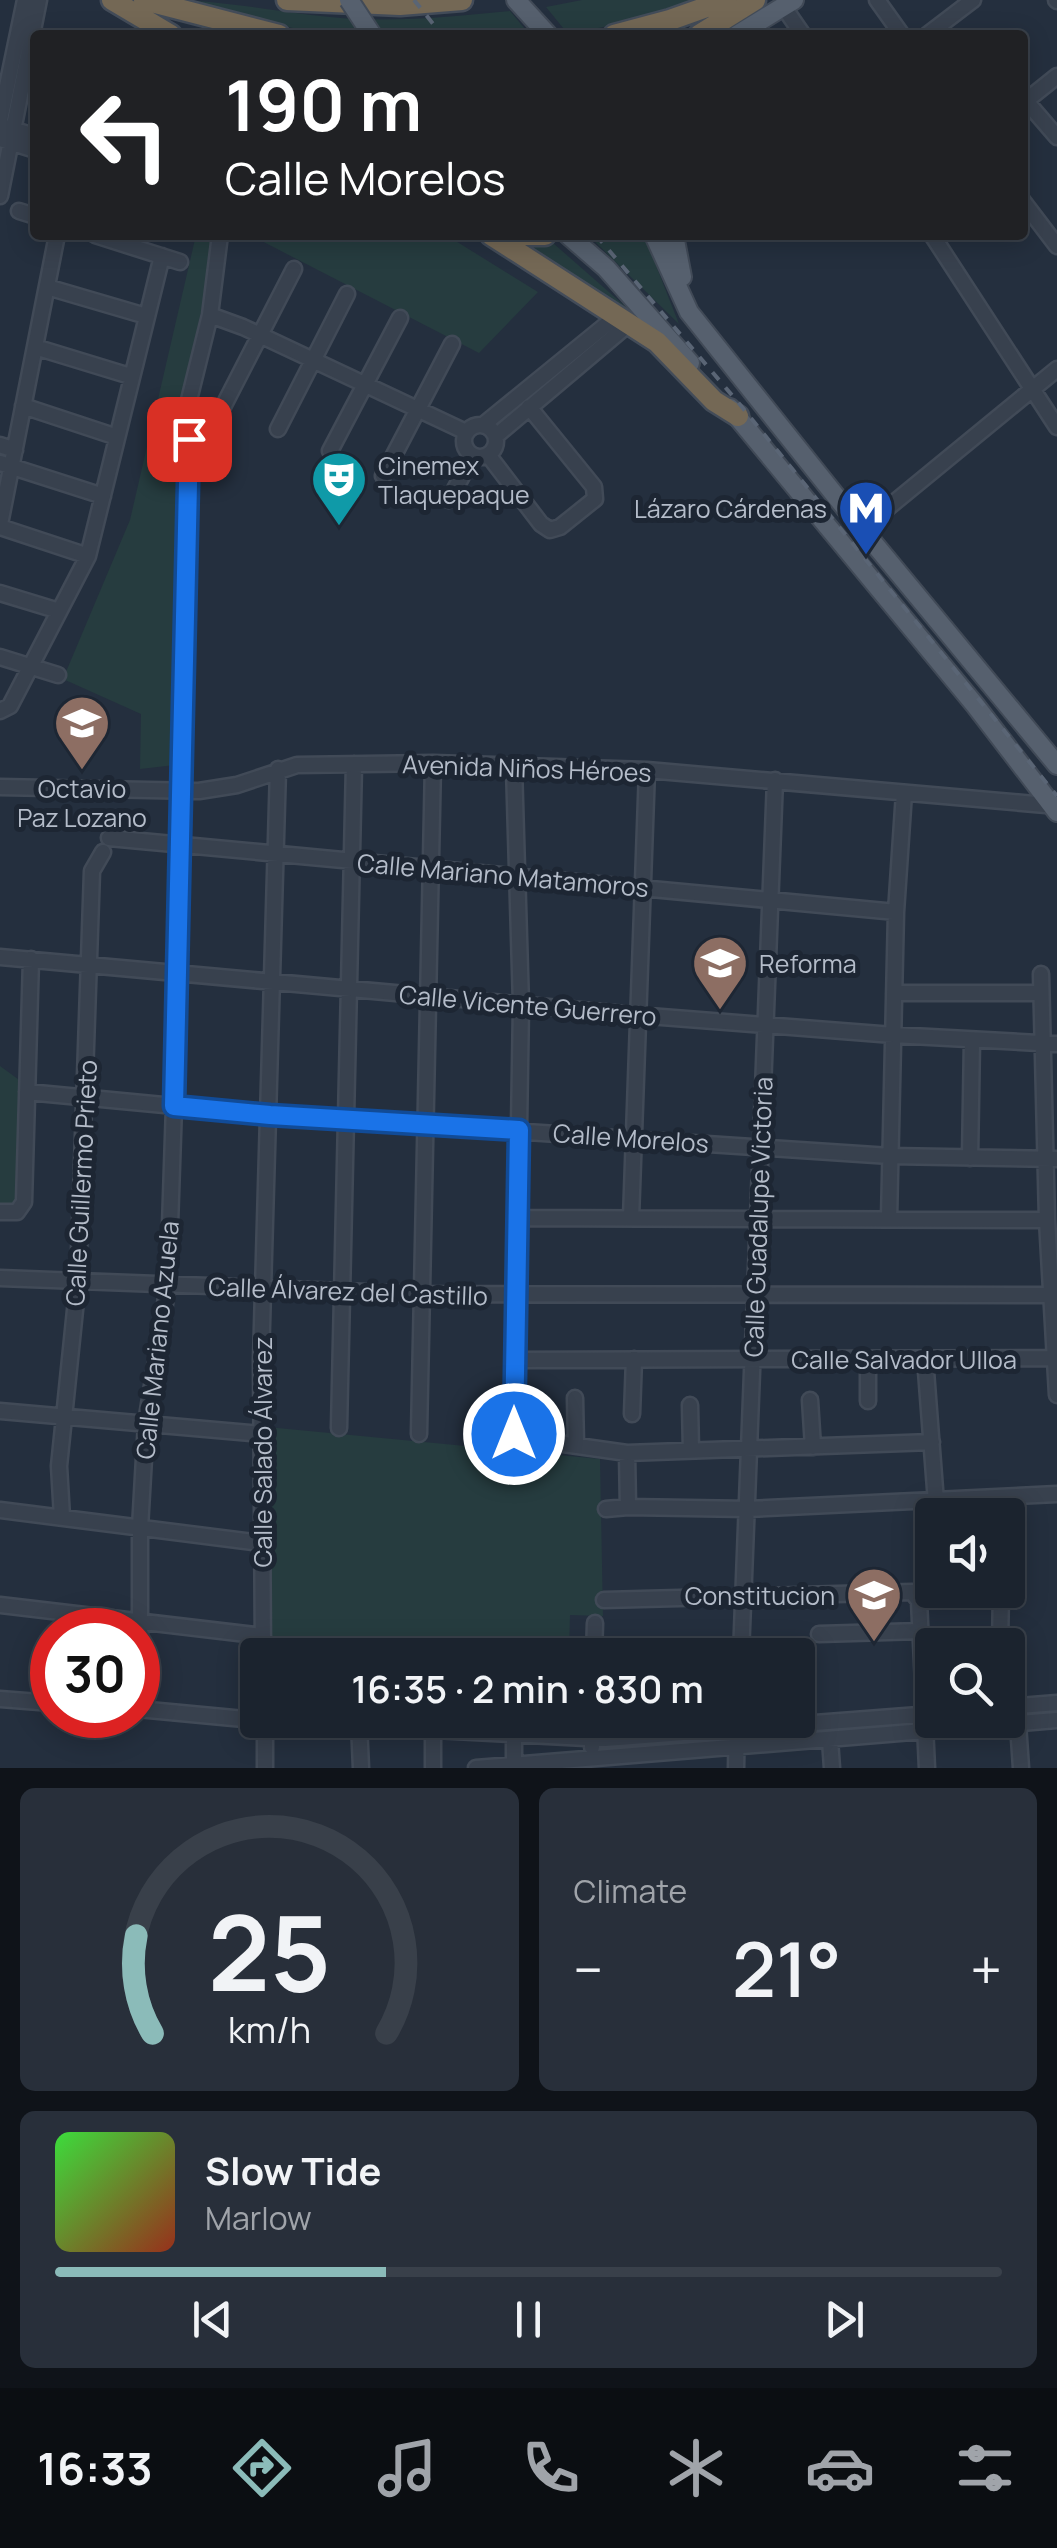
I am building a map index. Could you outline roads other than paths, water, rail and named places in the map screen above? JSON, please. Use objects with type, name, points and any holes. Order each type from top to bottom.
[{"type":"highway","points":[[112,0],[163,30]]},
{"type":"highway","points":[[144,0],[260,30]]},
{"type":"highway","points":[[287,0],[400,5],[461,0]]},
{"type":"highway","points":[[633,30],[726,0]]},
{"type":"highway","points":[[707,30],[754,0]]},
{"type":"highway","points":[[498,240],[657,342],[714,401],[738,416]]},
{"type":"main road","points":[[349,0],[369,30]]},
{"type":"main road","points":[[516,0],[543,30]]},
{"type":"main road","points":[[745,30],[789,3]]},
{"type":"main road","points":[[574,240],[606,268],[738,416],[975,704],[1055,808]]},
{"type":"main road","points":[[656,240],[689,312],[1057,765]]},
{"type":"main road","points":[[675,240],[689,312]]},
{"type":"street","points":[[0,196],[5,131],[25,0]]},
{"type":"street","points":[[30,30],[38,0]]},
{"type":"street","points":[[877,0],[898,30]]},
{"type":"street","points":[[934,30],[974,0]]},
{"type":"street","points":[[789,3],[800,30]]},
{"type":"street","points":[[5,131],[30,32]]},
{"type":"street","points":[[1028,99],[1057,76]]},
{"type":"street","points":[[1028,106],[1057,137]]},
{"type":"street","points":[[5,131],[30,135]]},
{"type":"street","points":[[5,131],[30,147]]},
{"type":"street","points":[[1028,208],[1057,246]]},
{"type":"street","points":[[20,211],[30,214]]},
{"type":"street","points":[[56,240],[23,406],[7,447],[0,526],[88,556]]},
{"type":"street","points":[[111,240],[180,262]]},
{"type":"street","name":"Calle Mariano Azuela","points":[[141,1608],[140,1528],[146,1424],[168,1285],[179,975],[189,400],[210,315],[219,240]]},
{"type":"street","points":[[935,240],[1057,427]]},
{"type":"street","points":[[3,711],[88,556],[162,256]]},
{"type":"street","points":[[224,407],[294,269]]},
{"type":"street","points":[[47,286],[146,316]]},
{"type":"street","points":[[278,429],[347,294]]},
{"type":"street","points":[[210,315],[259,334],[466,432]]},
{"type":"street","points":[[330,451],[400,318]]},
{"type":"street","points":[[489,456],[472,456],[466,450],[466,432],[483,425],[563,370],[624,319]]},
{"type":"street","points":[[383,476],[452,344]]},
{"type":"street","points":[[35,347],[130,376]]},
{"type":"street","points":[[862,529],[1057,369]]},
{"type":"street","points":[[489,456],[496,446],[496,436],[530,407],[563,370]]},
{"type":"street","points":[[23,406],[117,437]]},
{"type":"street","points":[[489,456],[540,524],[550,530],[560,527],[594,499],[594,487],[530,407]]},
{"type":"street","points":[[483,425],[496,436]]},
{"type":"street","points":[[449,500],[472,456]]},
{"type":"street","points":[[6,465],[102,496]]},
{"type":"street","points":[[0,593],[59,611]]},
{"type":"street","points":[[0,657],[58,675]]},
{"type":"street","points":[[419,1434],[433,763]]},
{"type":"street","name":"Avenida Niños Héroes","points":[[0,786],[219,790],[297,765],[433,763],[646,770],[1055,808]]},
{"type":"street","points":[[339,1428],[352,991],[354,764]]},
{"type":"street","points":[[514,767],[520,1005],[514,1434],[627,1453],[932,1442]]},
{"type":"street","name":"Calle Salado Álvarez","points":[[262,1636],[261,1434],[278,769]]},
{"type":"street","points":[[631,1218],[646,770]]},
{"type":"street","name":"Calle Guadalupe Victoria","points":[[742,1638],[775,780]]},
{"type":"street","points":[[888,1219],[896,912],[904,793]]},
{"type":"street","name":"Calle Mariano Matamoros","points":[[106,845],[182,844],[896,912]]},
{"type":"street","name":"Calle Guillermo Prieto","points":[[62,1516],[59,1466],[78,1281],[87,1097],[92,871],[106,845]]},
{"type":"street","name":"Calle Vicente Guerrero","points":[[0,957],[636,1015],[1050,1044]]},
{"type":"street","points":[[0,1212],[20,1210],[24,1202],[31,959]]},
{"type":"street","points":[[1041,974],[1050,1044],[1047,1220],[1057,1395]]},
{"type":"street","points":[[894,993],[1042,992]]},
{"type":"street","points":[[970,1158],[972,1040]]},
{"type":"street","name":"Calle Morelos","points":[[27,1092],[270,1115],[890,1156],[1051,1159]]},
{"type":"street","points":[[517,1218],[1047,1220]]},
{"type":"street","name":"Calle Álvarez del Castillo","points":[[0,1278],[421,1294],[1054,1295]]},
{"type":"street","points":[[925,1358],[936,1498]]},
{"type":"street","name":"Calle Salvador Ulloa","points":[[514,1360],[925,1358],[1055,1362]]},
{"type":"street","points":[[868,1359],[868,1401]]},
{"type":"street","points":[[632,1414],[634,1360]]},
{"type":"street","points":[[575,1398],[576,1446]]},
{"type":"street","points":[[810,1400],[813,1447]]},
{"type":"street","points":[[690,1406],[691,1451]]},
{"type":"street","points":[[0,1411],[261,1434]]},
{"type":"street","points":[[627,1453],[628,1506]]},
{"type":"street","points":[[990,1498],[1057,1494]]},
{"type":"street","points":[[606,1509],[915,1503]]},
{"type":"street","points":[[0,1510],[261,1543]]},
{"type":"street","points":[[604,1600],[909,1591],[916,1594],[920,1628]]},
{"type":"street","points":[[0,1606],[30,1609]]},
{"type":"street","points":[[594,1623],[594,1638]]},
{"type":"street","points":[[160,1624],[262,1636]]},
{"type":"street","points":[[819,1634],[915,1631]]},
{"type":"street","points":[[0,1699],[30,1701]]},
{"type":"street","points":[[1025,1706],[1057,1703]]},
{"type":"street","points":[[160,1711],[240,1718]]},
{"type":"street","points":[[815,1721],[915,1715]]},
{"type":"street","points":[[1025,1723],[1057,1720]]},
{"type":"street","points":[[476,1768],[593,1763],[915,1733]]},
{"type":"street","points":[[265,1738],[266,1768]]},
{"type":"street","points":[[360,1738],[360,1768]]},
{"type":"street","points":[[433,1738],[433,1768]]},
{"type":"street","points":[[514,1738],[514,1766]]},
{"type":"street","points":[[592,1738],[593,1763]]},
{"type":"street","points":[[736,1738],[736,1768]]},
{"type":"street","points":[[926,1738],[928,1768]]},
{"type":"street","points":[[1019,1738],[1021,1768]]},
{"type":"street","points":[[830,1740],[832,1768]]},
{"type":"railway","points":[[414,0],[438,30]]},
{"type":"railway","points":[[600,240],[742,407],[1057,796]]},
{"type":"place","name":"Cinemex Tlaquepaque","points":[[339,528]]},
{"type":"place","name":"Lázaro Cárdenas","points":[[866,557]]},
{"type":"place","name":"Octavio Paz Lozano","points":[[82,772]]},
{"type":"place","name":"Reforma","points":[[720,1012]]},
{"type":"place","name":"Constitucion","points":[[874,1644]]}]
